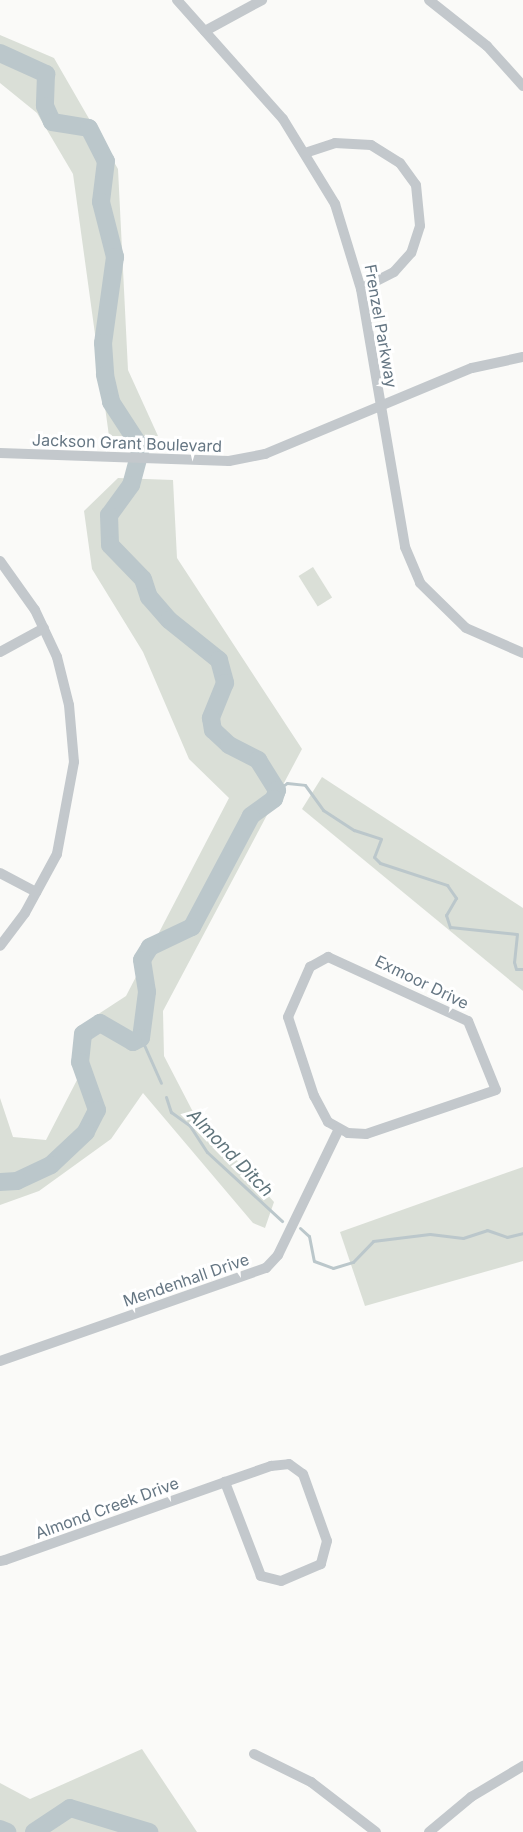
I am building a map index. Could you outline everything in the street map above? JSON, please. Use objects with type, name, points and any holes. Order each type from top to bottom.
[{"type":"street","name":"Frenzel Parkway","points":[[177,0],[308,152],[344,226],[360,289],[405,547],[420,583],[466,628],[523,653]]},
{"type":"street","points":[[205,31],[262,0]]},
{"type":"street","points":[[429,0],[487,46],[523,86]]},
{"type":"street","points":[[308,152],[335,143],[371,145],[400,163],[416,185],[420,226],[411,252],[383,280],[360,289]]},
{"type":"street","name":"Jackson Grant Boulevard","points":[[0,453],[229,461],[265,454],[472,368],[523,357]]},
{"type":"street","points":[[0,561],[44,628],[66,690],[74,762],[60,843],[36,892],[0,946]]},
{"type":"street","points":[[0,652],[44,628]]},
{"type":"street","points":[[0,873],[36,892]]},
{"type":"street","name":"Exmoor Drive","points":[[328,957],[468,1021],[496,1090],[371,1133],[339,1129],[318,1108],[288,1017],[310,967],[328,957]]},
{"type":"street","name":"Mendenhall Drive","points":[[0,1360],[266,1268],[278,1255],[339,1129]]},
{"type":"street","name":"Almond Creek Drive","points":[[0,1561],[225,1482],[280,1464],[296,1468],[327,1541],[321,1564],[281,1581],[261,1576],[225,1482]]},
{"type":"street","points":[[254,1754],[319,1788],[376,1832]]},
{"type":"street","points":[[429,1832],[484,1787],[523,1766]]},
{"type":"shaded area","points":[[0,35],[54,58],[118,169],[128,370],[158,436],[109,436],[73,174],[37,113],[0,83]]},
{"type":"shaded area","points":[[118,478],[173,480],[177,558],[302,749],[163,1011],[164,1056],[192,1110],[274,1202],[265,1228],[253,1223],[143,1093],[111,1139],[39,1191],[0,1205],[0,1098],[13,1137],[46,1140],[77,1080],[77,1028],[126,996],[229,798],[189,759],[143,652],[92,569],[84,511]]},
{"type":"shaded area","points":[[313,567],[332,598],[318,607],[299,576]]},
{"type":"shaded area","points":[[322,777],[523,908],[523,991],[302,809]]},
{"type":"shaded area","points":[[523,1167],[523,1261],[365,1306],[340,1232]]},
{"type":"shaded area","points":[[142,1749],[197,1832],[0,1832],[0,1783],[30,1799]]},
{"type":"waterway","points":[[0,53],[46,74],[45,106],[52,122],[89,128],[106,161],[101,202],[115,257],[103,343],[105,375],[111,402],[141,448],[131,485],[109,515],[110,545],[143,579],[149,597],[169,620],[219,660],[225,683],[211,718],[213,730],[229,745],[258,760],[277,790],[274,799],[251,816],[192,927],[150,947],[142,960],[147,992],[141,1038],[133,1042],[100,1023],[83,1034],[80,1062],[97,1110],[86,1132],[51,1165],[17,1181],[0,1182]]},
{"type":"waterway","points":[[277,790],[287,783],[305,785],[323,810],[354,830],[381,839],[374,857],[380,863],[447,885],[456,898],[446,915],[450,927],[517,934],[514,962],[516,969],[523,969]]},
{"type":"waterway","name":"Almond Ditch","points":[[141,1038],[161,1083]]},
{"type":"waterway","name":"Almond Ditch","points":[[166,1097],[171,1112],[190,1126],[207,1152],[282,1221]]},
{"type":"waterway","name":"Almond Ditch","points":[[300,1228],[309,1236],[314,1261],[333,1268],[353,1262],[373,1241],[430,1234],[463,1238],[487,1230],[507,1237],[523,1233]]},
{"type":"waterway","points":[[34,1832],[70,1808],[149,1832]]},
{"type":"waterway","points":[[0,1829],[7,1832]]}]
